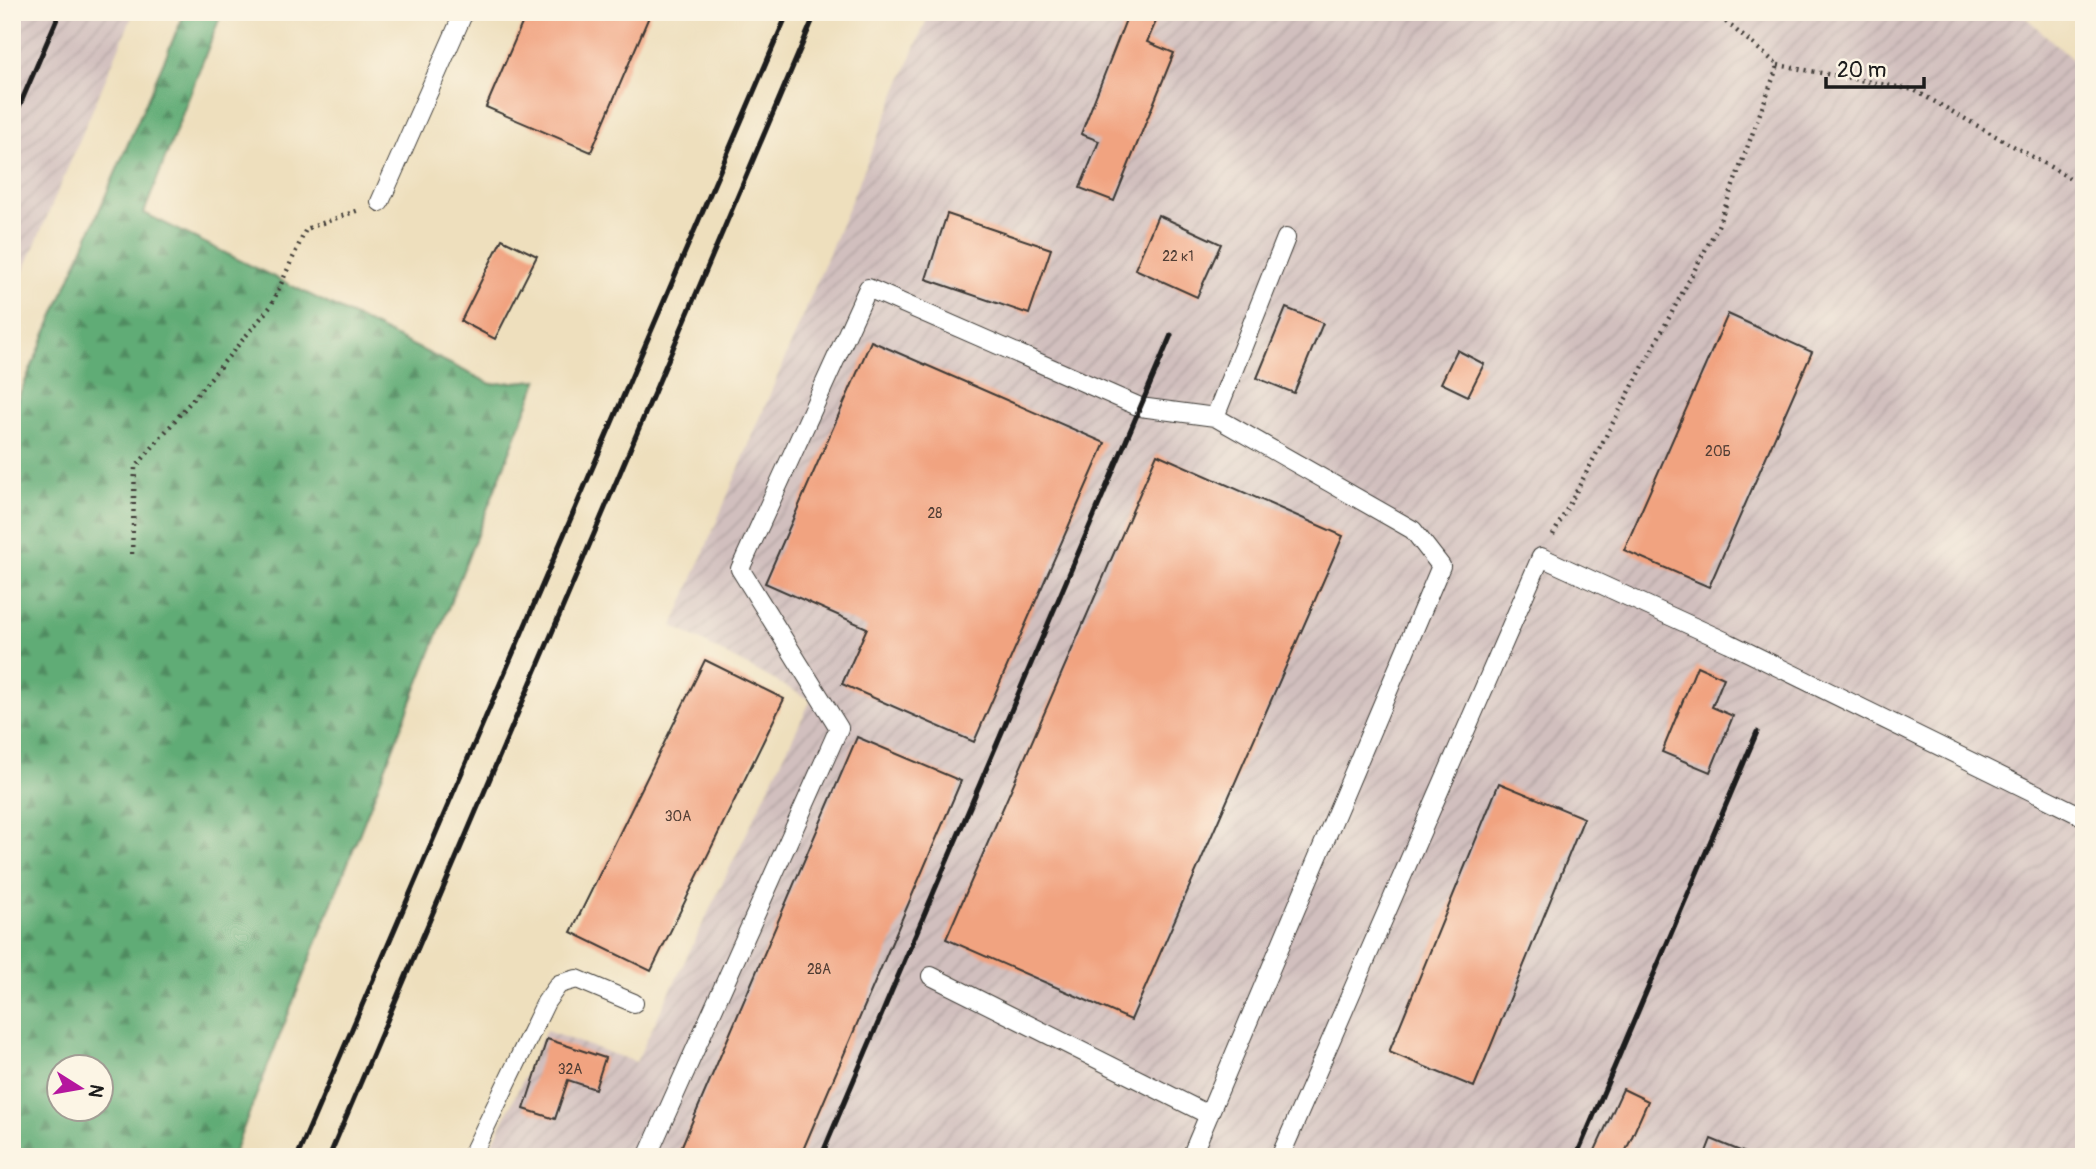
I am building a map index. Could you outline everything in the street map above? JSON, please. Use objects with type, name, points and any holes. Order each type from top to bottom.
[{"type":"lane","points":[[380,202],[464,12]]},
{"type":"lane","points":[[1215,417],[1286,238]]},
{"type":"lane","points":[[646,1157],[839,728],[740,569],[868,288],[1140,407],[1215,417],[1413,530],[1441,566],[1191,1157]]},
{"type":"lane","points":[[1280,1157],[1541,557],[1729,643],[2084,817]]},
{"type":"lane","points":[[930,976],[1209,1115]]},
{"type":"lane","points":[[471,1157],[546,1002],[559,984],[578,978],[634,1003]]},
{"type":"path","points":[[1714,12],[1778,65],[1914,90],[2084,186]]},
{"type":"path","points":[[1541,557],[1718,226],[1778,65]]},
{"type":"path","points":[[132,554],[135,468],[271,306],[306,229],[380,202]]},
{"type":"shaded area","points":[[12,12],[134,12],[12,299]]},
{"type":"shaded area","points":[[930,12],[2020,12],[2084,70],[2084,1157],[486,1157],[546,1031],[636,1062],[811,700],[673,626]]},
{"type":"green space","points":[[185,12],[222,12],[144,213],[491,384],[538,380],[232,1157],[12,1157],[12,412]]},
{"type":"building","points":[[527,12],[651,12],[591,152],[486,107]]},
{"type":"building","points":[[1129,12],[1140,12],[1157,19],[1147,42],[1174,53],[1114,201],[1080,188],[1099,141],[1081,134]]},
{"type":"building","points":[[947,214],[1051,249],[1029,314],[926,279]]},
{"type":"building","points":[[1158,215],[1221,244],[1197,297],[1135,269]]},
{"type":"building","points":[[502,239],[537,256],[495,339],[461,321]]},
{"type":"building","points":[[1286,308],[1323,323],[1294,393],[1257,378]]},
{"type":"building","points":[[1728,314],[1812,352],[1709,587],[1624,550]]},
{"type":"building","points":[[871,341],[1105,443],[974,742],[842,684],[867,628],[765,583]]},
{"type":"building","points":[[1457,350],[1484,364],[1468,396],[1441,383]]},
{"type":"building","points":[[1157,454],[1343,536],[1131,1020],[946,939]]},
{"type":"building","points":[[705,660],[784,699],[651,971],[571,932]]},
{"type":"building","points":[[1697,666],[1724,678],[1712,707],[1733,716],[1710,772],[1662,752]]},
{"type":"building","points":[[857,737],[961,781],[800,1157],[677,1157]]},
{"type":"building","points":[[1499,783],[1584,818],[1474,1087],[1389,1052]]},
{"type":"building","points":[[547,1039],[605,1058],[595,1089],[568,1080],[555,1119],[524,1109]]},
{"type":"building","points":[[1623,1089],[1648,1101],[1623,1157],[1592,1157]]},
{"type":"building","points":[[1711,1139],[1755,1157],[1704,1157]]},
{"type":"railway","points":[[12,123],[60,12]]},
{"type":"railway","points":[[297,1157],[788,12]]},
{"type":"railway","points":[[329,1157],[816,12]]},
{"type":"railway","points":[[821,1157],[1171,335]]},
{"type":"railway","points":[[1576,1157],[1757,732]]}]
